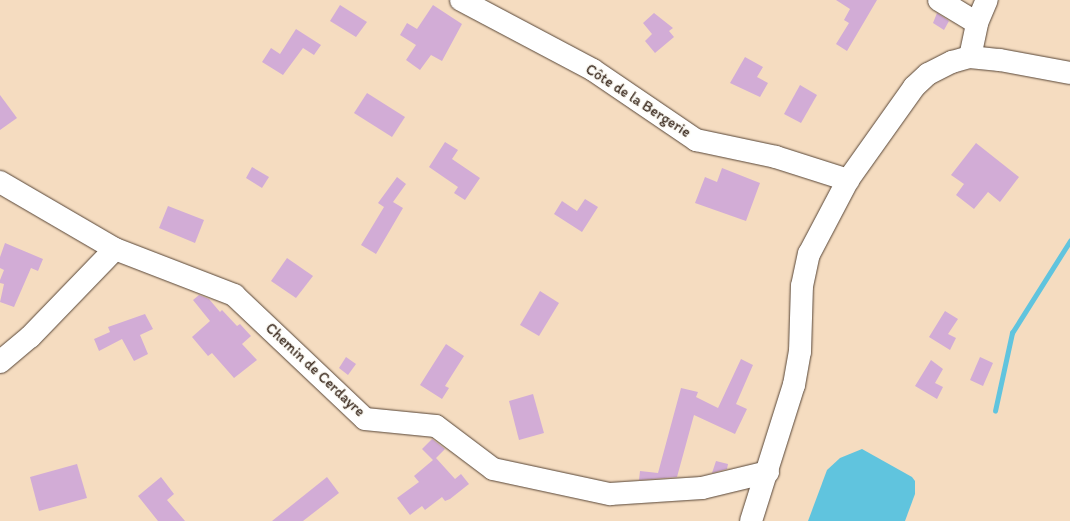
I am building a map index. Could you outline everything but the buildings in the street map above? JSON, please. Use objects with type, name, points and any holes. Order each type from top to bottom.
[{"type":"street","name":"Côte de la Bergerie","points":[[461,0],[593,70],[696,140],[776,157],[848,180]]},
{"type":"street","points":[[939,0],[977,24]]},
{"type":"street","points":[[970,57],[977,24],[987,0]]},
{"type":"street","points":[[751,521],[768,472],[794,385],[800,352],[802,286],[809,254],[848,180],[914,88],[928,74],[952,62],[970,57],[1000,60],[1070,73]]},
{"type":"street","name":"Chemin de Cerdayre","points":[[0,182],[115,249],[234,294],[365,419],[436,426],[493,469],[610,494],[702,488],[768,472]]},
{"type":"street","points":[[0,362],[30,337],[115,249]]},
{"type":"water","points":[[862,449],[912,477],[915,481],[915,494],[905,521],[808,521],[827,470],[840,458]]},
{"type":"waterway","points":[[995,411],[1012,333],[1070,241]]}]
